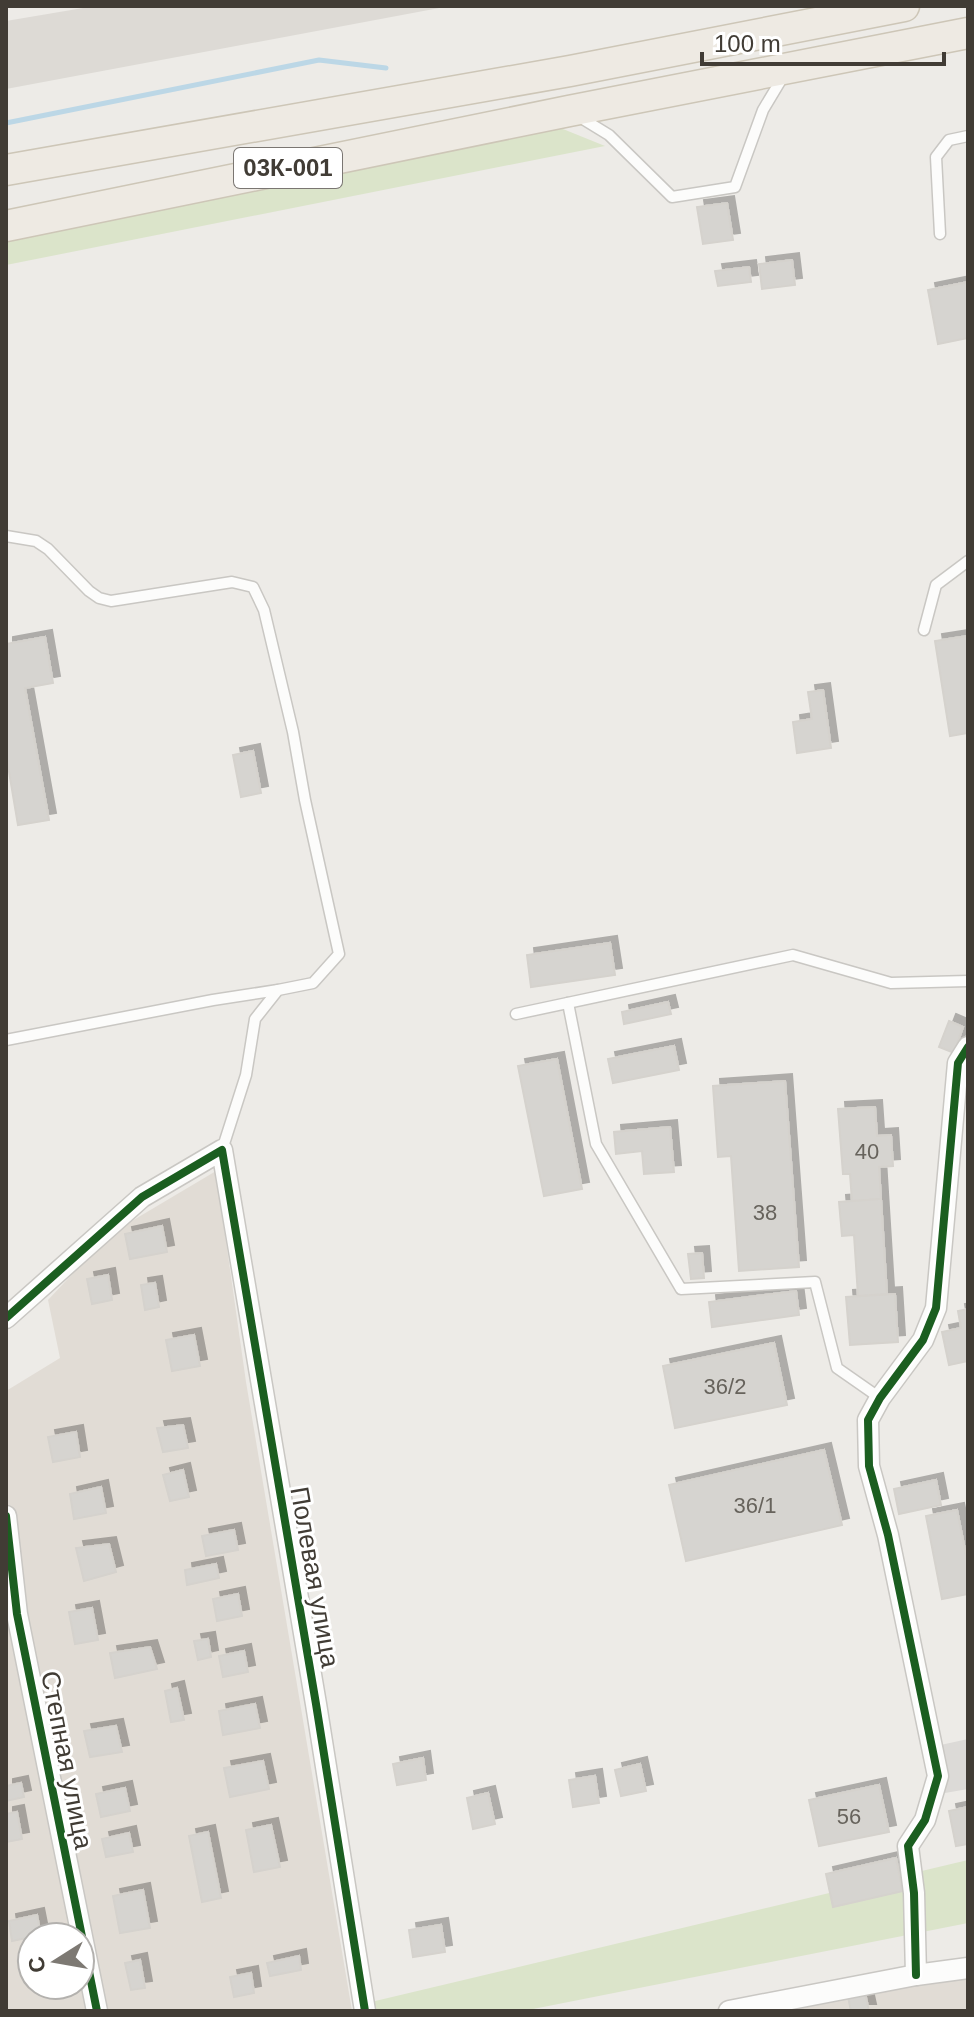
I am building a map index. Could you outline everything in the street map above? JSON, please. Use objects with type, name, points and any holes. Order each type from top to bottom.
[{"type":"main road","name":"03К-001","points":[[6,170],[570,71],[904,6]]},
{"type":"main road","name":"03К-001","points":[[15,225],[968,33]]},
{"type":"street","points":[[916,1975],[914,1893],[908,1846],[925,1820],[938,1776],[888,1535],[869,1466],[868,1420],[880,1398],[923,1340],[936,1308],[958,1063],[968,1047]]},
{"type":"street","points":[[6,1318],[142,1197],[222,1150]]},
{"type":"street","name":"Полевая улица","points":[[222,1150],[365,2011]]},
{"type":"street","name":"Степная улица","points":[[6,1516],[17,1614],[97,2011]]},
{"type":"street","points":[[729,2011],[968,1968]]},
{"type":"lane","points":[[569,111],[609,135],[672,197],[735,187],[763,110],[789,68]]},
{"type":"lane","points":[[940,234],[936,157],[949,140],[968,136]]},
{"type":"lane","points":[[6,536],[36,541],[48,549],[89,591],[111,601],[232,582],[253,587],[264,610],[293,732],[339,954],[313,983],[6,1040]]},
{"type":"lane","points":[[924,630],[936,585],[968,561]]},
{"type":"lane","points":[[516,1014],[793,955],[891,983],[968,981]]},
{"type":"lane","points":[[222,1150],[246,1075],[255,1019],[278,990]]},
{"type":"lane","points":[[568,1003],[596,1144],[681,1289],[815,1282],[837,1368],[880,1398]]},
{"type":"shaded area","points":[[95,6],[450,6],[6,89],[6,21]]},
{"type":"shaded area","points":[[216,1171],[246,1382],[352,2011],[6,2011],[6,1391],[60,1358],[48,1300],[110,1234]]},
{"type":"shaded area","points":[[968,1739],[968,1789],[945,1793],[936,1746]]},
{"type":"shaded area","points":[[968,1972],[968,2011],[772,2011]]},
{"type":"green space","points":[[558,127],[605,146],[6,265],[6,241]]},
{"type":"green space","points":[[968,1860],[968,1923],[523,2011],[373,2011],[371,2002]]},
{"type":"building","points":[[727,203],[733,240],[703,244],[697,207]]},
{"type":"building","points":[[792,260],[795,285],[762,289],[759,264]]},
{"type":"building","points":[[749,267],[751,282],[718,286],[715,271]]},
{"type":"building","points":[[968,282],[968,338],[938,344],[928,290]]},
{"type":"building","points":[[968,636],[968,733],[950,736],[935,641]]},
{"type":"building","points":[[45,637],[53,683],[25,688],[49,820],[18,825],[6,754],[6,644]]},
{"type":"building","points":[[823,690],[831,748],[797,753],[793,722],[812,719],[808,692]]},
{"type":"building","points":[[253,751],[261,793],[241,797],[233,755]]},
{"type":"building","points":[[610,943],[615,975],[531,987],[527,955]]},
{"type":"building","points":[[668,1002],[671,1014],[624,1024],[622,1012]]},
{"type":"building","points":[[949,1021],[963,1027],[954,1053],[939,1047]]},
{"type":"building","points":[[674,1046],[679,1070],[613,1083],[608,1059]]},
{"type":"building","points":[[557,1059],[582,1189],[544,1196],[518,1066]]},
{"type":"building","points":[[785,1081],[799,1267],[739,1271],[731,1156],[718,1157],[713,1086]]},
{"type":"building","points":[[875,1107],[877,1136],[891,1135],[893,1166],[879,1167],[881,1199],[852,1201],[850,1174],[843,1174],[838,1109]]},
{"type":"building","points":[[670,1127],[674,1172],[644,1174],[642,1151],[616,1154],[614,1132]]},
{"type":"building","points":[[881,1199],[887,1294],[858,1296],[854,1235],[842,1236],[839,1202]]},
{"type":"building","points":[[162,1226],[167,1252],[130,1259],[125,1234]]},
{"type":"building","points":[[702,1253],[704,1278],[691,1279],[688,1254]]},
{"type":"building","points":[[108,1275],[112,1300],[92,1304],[87,1279]]},
{"type":"building","points":[[155,1283],[159,1307],[145,1310],[141,1285]]},
{"type":"building","points":[[796,1291],[799,1315],[712,1327],[709,1302]]},
{"type":"building","points":[[895,1294],[898,1342],[850,1345],[846,1297]]},
{"type":"building","points":[[968,1309],[968,1361],[949,1365],[942,1332],[961,1328],[958,1311]]},
{"type":"building","points":[[194,1335],[200,1366],[172,1371],[166,1340]]},
{"type":"building","points":[[774,1343],[787,1405],[675,1428],[663,1366]]},
{"type":"building","points":[[183,1425],[188,1448],[163,1452],[157,1428]]},
{"type":"building","points":[[76,1432],[80,1457],[53,1462],[48,1437]]},
{"type":"building","points":[[824,1450],[842,1525],[686,1561],[669,1485]]},
{"type":"building","points":[[183,1470],[189,1497],[170,1501],[163,1475]]},
{"type":"building","points":[[936,1480],[941,1505],[899,1514],[894,1489]]},
{"type":"building","points":[[101,1487],[106,1513],[74,1519],[70,1494]]},
{"type":"building","points":[[957,1510],[968,1565],[968,1594],[942,1599],[926,1516]]},
{"type":"building","points":[[234,1530],[238,1550],[206,1556],[202,1536]]},
{"type":"building","points":[[109,1544],[116,1572],[84,1581],[76,1548]]},
{"type":"building","points":[[216,1564],[219,1578],[187,1585],[185,1570]]},
{"type":"building","points":[[238,1594],[242,1616],[217,1621],[213,1599]]},
{"type":"building","points":[[92,1608],[98,1640],[75,1644],[69,1612]]},
{"type":"building","points":[[208,1639],[211,1657],[198,1660],[194,1641]]},
{"type":"building","points":[[150,1647],[157,1669],[115,1678],[110,1653]]},
{"type":"building","points":[[244,1651],[248,1672],[223,1677],[219,1656]]},
{"type":"building","points":[[177,1688],[184,1720],[171,1722],[165,1691]]},
{"type":"building","points":[[255,1704],[260,1728],[223,1735],[219,1711]]},
{"type":"building","points":[[116,1726],[122,1752],[90,1757],[84,1731]]},
{"type":"building","points":[[423,1758],[426,1780],[397,1785],[393,1764]]},
{"type":"building","points":[[263,1761],[269,1789],[230,1797],[224,1768]]},
{"type":"building","points":[[640,1764],[646,1791],[621,1796],[615,1770]]},
{"type":"building","points":[[595,1776],[599,1803],[573,1807],[569,1780]]},
{"type":"building","points":[[21,1783],[24,1797],[6,1801],[6,1786]]},
{"type":"building","points":[[879,1785],[889,1832],[819,1846],[809,1800]]},
{"type":"building","points":[[125,1788],[130,1811],[101,1817],[96,1794]]},
{"type":"building","points":[[488,1793],[495,1824],[473,1829],[467,1798]]},
{"type":"building","points":[[968,1807],[968,1844],[956,1846],[949,1811]]},
{"type":"building","points":[[17,1812],[22,1839],[6,1842],[6,1814]]},
{"type":"building","points":[[271,1825],[280,1867],[254,1872],[246,1830]]},
{"type":"building","points":[[208,1832],[221,1898],[202,1902],[189,1836]]},
{"type":"building","points":[[129,1833],[133,1852],[106,1857],[102,1839]]},
{"type":"building","points":[[896,1858],[903,1891],[833,1907],[826,1874]]},
{"type":"building","points":[[143,1890],[150,1928],[120,1933],[113,1896]]},
{"type":"building","points":[[37,1915],[38,1921],[16,1921],[16,1940],[12,1941],[9,1921]]},
{"type":"building","points":[[441,1925],[445,1952],[413,1957],[409,1930]]},
{"type":"building","points":[[299,1956],[301,1970],[270,1976],[267,1963]]},
{"type":"building","points":[[140,1960],[145,1988],[131,1990],[125,1963]]},
{"type":"building","points":[[251,1973],[254,1993],[234,1997],[230,1977]]},
{"type":"building","points":[[865,1993],[869,2011],[851,2011],[848,1997]]},
{"type":"waterway","points":[[6,123],[319,60],[386,68]]},
{"type":"cycle path","points":[[916,1975],[914,1893],[908,1846],[925,1820],[938,1776],[888,1535],[869,1466],[868,1420],[880,1398],[923,1340],[936,1308],[958,1063],[968,1047]]},
{"type":"cycle path","points":[[6,1318],[142,1197],[222,1150],[365,2011]]},
{"type":"cycle path","points":[[6,1516],[17,1614],[97,2011]]}]
